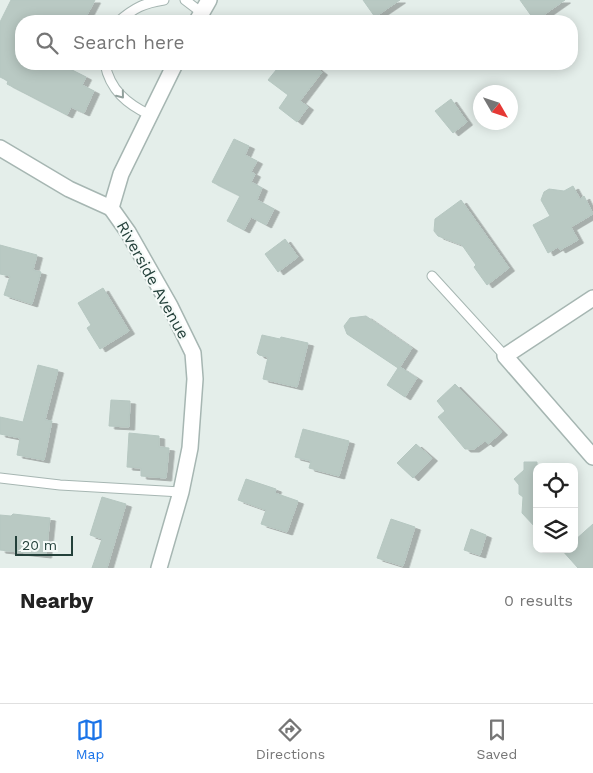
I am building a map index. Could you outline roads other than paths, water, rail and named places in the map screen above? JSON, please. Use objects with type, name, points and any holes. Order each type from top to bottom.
[{"type":"street","name":"Riverside Avenue","points":[[159,568],[181,492],[190,448],[195,380],[193,353],[170,306],[128,232],[111,208],[121,174],[173,70]]},
{"type":"street","points":[[0,148],[69,188],[111,208]]},
{"type":"street","points":[[593,298],[505,356],[593,457]]},
{"type":"lane","points":[[126,15],[148,2],[164,0]]},
{"type":"lane","points":[[185,0],[203,11]]},
{"type":"lane","points":[[107,70],[110,80],[127,102],[150,114]]},
{"type":"lane","points":[[432,276],[505,356]]},
{"type":"lane","points":[[0,478],[181,492]]}]
